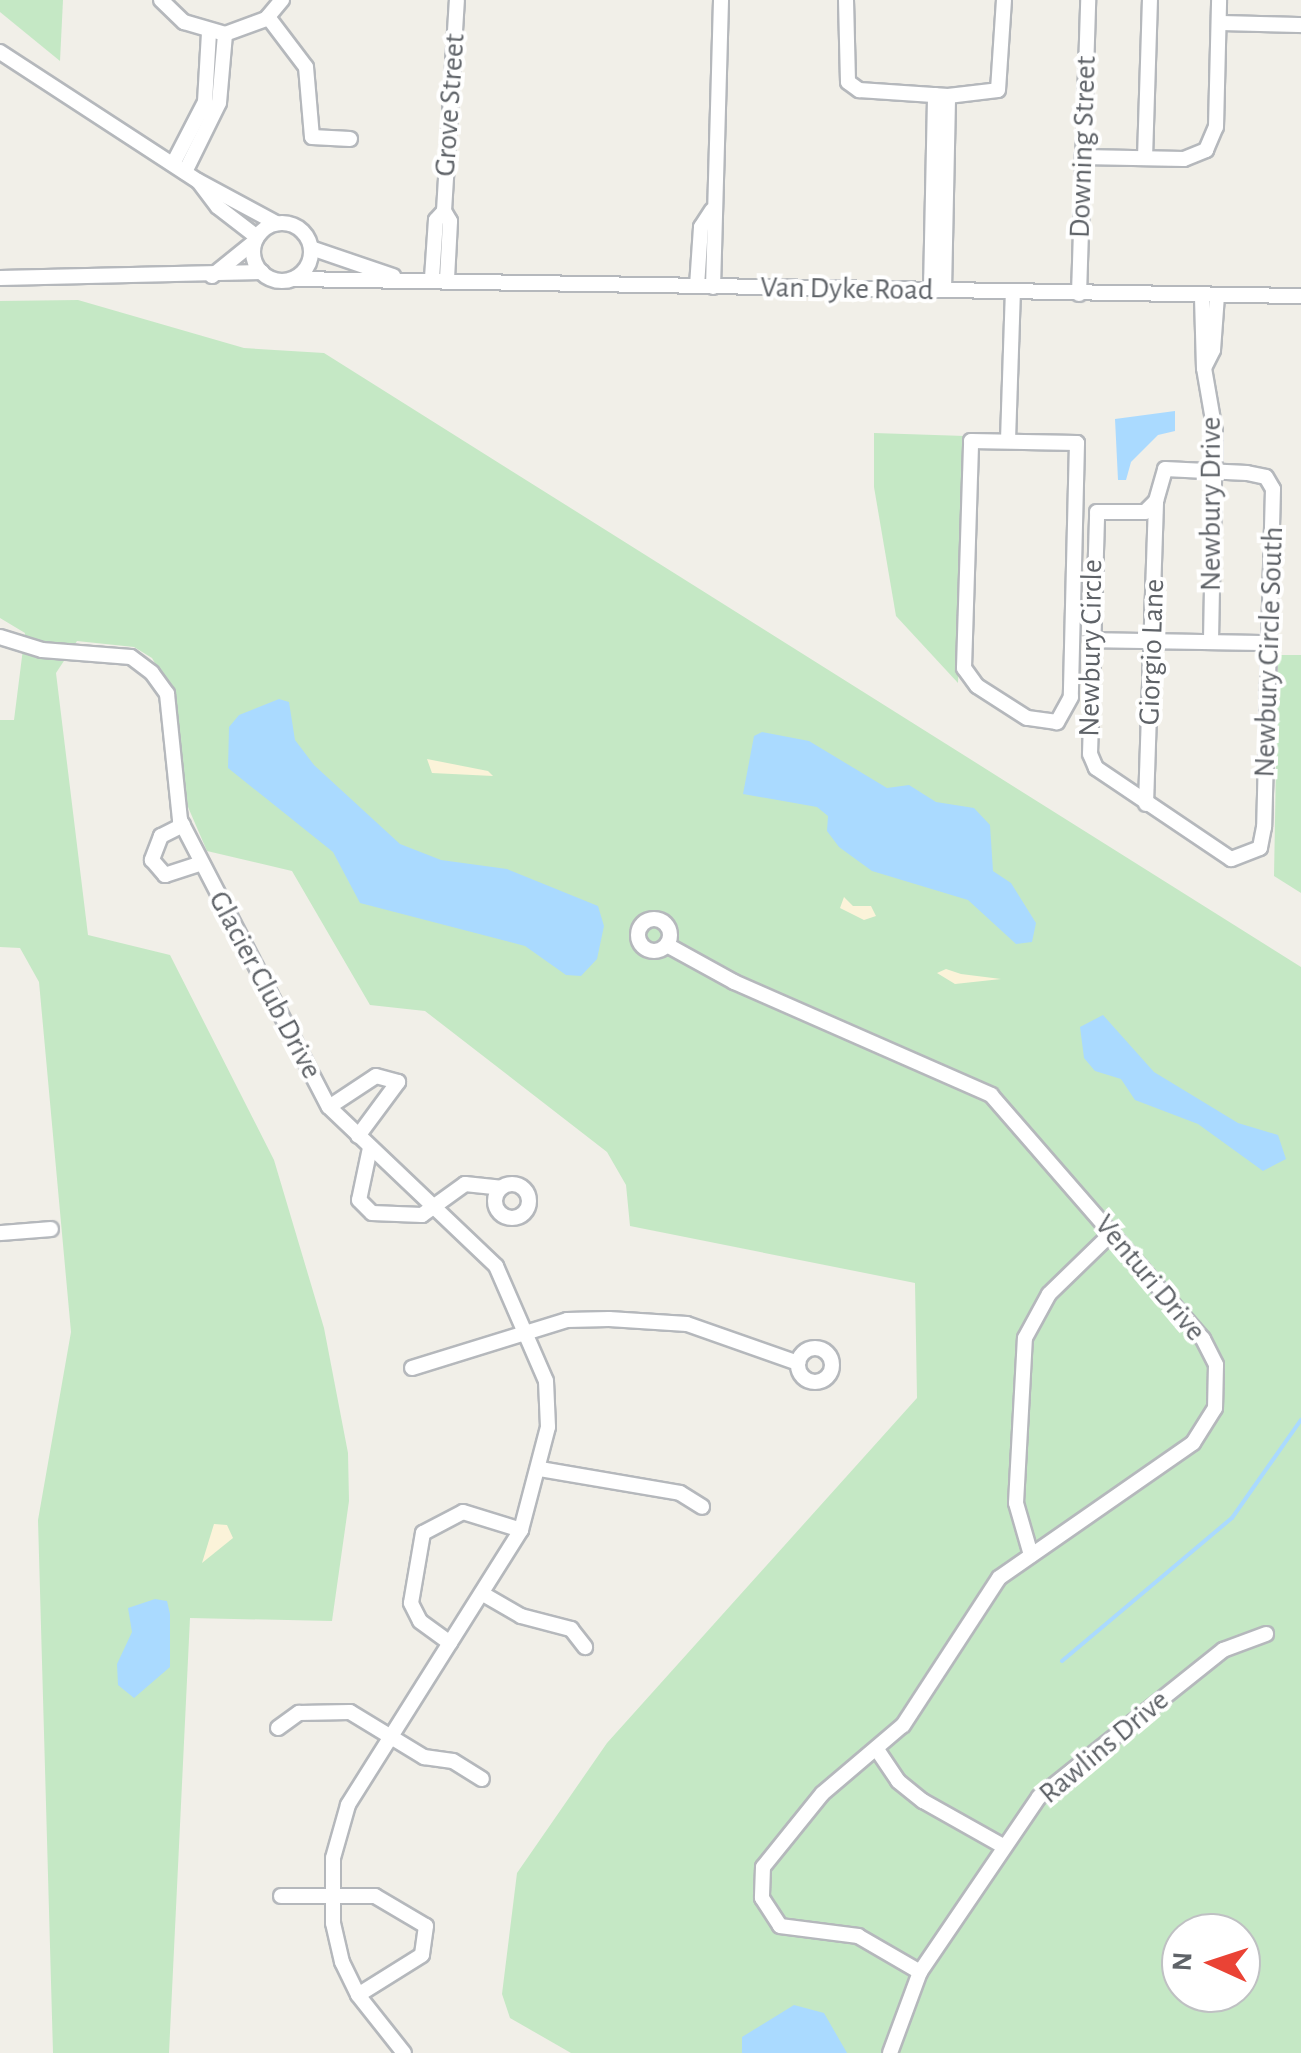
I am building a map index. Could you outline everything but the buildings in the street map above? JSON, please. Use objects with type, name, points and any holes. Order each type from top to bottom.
[{"type":"street","points":[[161,0],[217,33],[268,17],[282,0]]},
{"type":"street","name":"Grove Street","points":[[440,278],[450,221],[444,210],[457,0]]},
{"type":"street","points":[[713,286],[712,210],[722,0]]},
{"type":"street","points":[[846,0],[848,82],[859,90],[942,95],[998,90],[1004,0]]},
{"type":"street","name":"Downing Street","points":[[1079,294],[1088,0]]},
{"type":"street","points":[[1145,158],[1150,0]]},
{"type":"street","points":[[1082,156],[1192,158],[1211,144],[1219,0]]},
{"type":"street","points":[[268,17],[306,67],[312,137],[350,138]]},
{"type":"street","points":[[1219,23],[1301,24]]},
{"type":"street","points":[[179,168],[220,103],[217,33]]},
{"type":"street","points":[[0,52],[198,181],[276,223],[296,226],[311,248],[308,267],[294,279],[275,280],[262,272],[0,278]]},
{"type":"street","points":[[938,290],[942,95]]},
{"type":"street","points":[[198,181],[218,207],[256,239],[262,272]]},
{"type":"street","points":[[697,286],[702,227],[712,210]]},
{"type":"street","points":[[211,276],[276,223]]},
{"type":"street","name":"Van Dyke Road","points":[[311,248],[393,276],[697,286],[1301,296]]},
{"type":"street","name":"Van Dyke Road","points":[[294,279],[372,283],[393,276]]},
{"type":"street","points":[[1008,440],[1013,292]]},
{"type":"street","name":"Newbury Drive","points":[[1209,297],[1213,350],[1204,368],[1214,470],[1211,640]]},
{"type":"street","points":[[971,441],[1077,443],[1075,510],[1070,708],[1057,722],[1042,723],[968,679],[964,668],[971,441]]},
{"type":"street","points":[[1075,510],[1144,512],[1156,501],[1166,469],[1214,470]]},
{"type":"street","name":"Newbury Circle South","points":[[1214,470],[1266,478],[1273,489],[1264,827],[1260,848],[1231,859]]},
{"type":"street","name":"Giorgio Lane","points":[[1146,804],[1156,501]]},
{"type":"street","name":"Newbury Circle","points":[[1097,512],[1090,754],[1096,768],[1231,859]]},
{"type":"street","name":"Glacier Club Drive","points":[[0,637],[42,650],[118,654],[152,674],[167,694],[171,775],[182,825],[329,1107],[370,1148],[436,1203],[496,1266],[529,1331],[546,1381],[540,1469],[521,1530],[348,1806],[332,1896],[342,1962],[385,2048],[404,2053]]},
{"type":"street","points":[[1091,640],[1269,643]]},
{"type":"street","name":"Glacier Club Drive","points":[[182,825],[161,836],[152,860],[165,874],[201,863]]},
{"type":"street","name":"Venturi Drive","points":[[666,945],[734,982],[992,1094],[1211,1352],[1218,1378],[1214,1408],[1193,1444],[1031,1555],[986,1592],[919,1701],[878,1752],[822,1794],[770,1852],[759,1883],[762,1898],[780,1926],[858,1936],[920,1972]]},
{"type":"street","name":"Glacier Club Drive","points":[[329,1107],[376,1076],[398,1082],[358,1136]]},
{"type":"street","points":[[370,1148],[359,1178],[362,1210],[422,1215],[465,1184],[500,1188]]},
{"type":"street","points":[[0,1233],[51,1229]]},
{"type":"street","points":[[1031,1555],[1016,1503],[1026,1338],[1049,1294],[1113,1232]]},
{"type":"street","points":[[412,1368],[567,1320],[668,1320],[798,1363]]},
{"type":"street","points":[[540,1469],[680,1493],[702,1507]]},
{"type":"street","points":[[450,1643],[420,1621],[411,1603],[423,1533],[464,1512],[521,1530]]},
{"type":"street","points":[[483,1594],[520,1616],[571,1629],[585,1647]]},
{"type":"street","name":"Rawlins Drive","points":[[890,2053],[920,1972],[1001,1845],[1039,1797],[1224,1650],[1266,1634]]},
{"type":"street","points":[[278,1728],[299,1714],[322,1710],[350,1712],[391,1737],[482,1779]]},
{"type":"street","points":[[878,1752],[898,1781],[923,1801],[1001,1845]]},
{"type":"street","points":[[281,1896],[376,1896],[426,1926],[422,1955],[358,1996]]},
{"type":"green space","points":[[0,0],[63,0],[60,61],[0,12]]},
{"type":"green space","points":[[78,300],[244,348],[324,353],[1301,967],[1301,2053],[571,2053],[510,2018],[502,1994],[517,1873],[607,1743],[917,1398],[915,1283],[630,1226],[626,1185],[607,1152],[425,1011],[370,1005],[292,871],[207,851],[188,807],[170,689],[152,658],[134,647],[77,641],[56,673],[88,935],[170,955],[274,1160],[324,1328],[348,1453],[349,1501],[332,1621],[190,1618],[169,2053],[53,2053],[38,1520],[71,1332],[39,982],[20,948],[0,947],[0,720],[14,720],[25,633],[0,618],[0,301]]},
{"type":"green space","points":[[874,433],[965,436],[958,683],[896,616],[874,487]]},
{"type":"green space","points":[[1278,655],[1301,655],[1301,893],[1274,876]]},
{"type":"sand","points":[[427,759],[488,771],[493,776],[432,773]]},
{"type":"sand","points":[[844,897],[853,906],[871,906],[876,916],[864,920],[840,908]]},
{"type":"sand","points":[[946,969],[1001,979],[955,984],[937,973]]},
{"type":"sand","points":[[214,1524],[227,1525],[233,1538],[202,1563]]},
{"type":"water","points":[[1175,411],[1175,431],[1158,435],[1131,462],[1126,480],[1118,480],[1115,419]]},
{"type":"water","points":[[279,699],[289,702],[295,740],[314,765],[400,844],[441,860],[507,869],[598,906],[604,926],[597,959],[581,976],[566,975],[525,946],[360,903],[333,852],[228,768],[229,727],[239,715]]},
{"type":"water","points":[[762,732],[809,741],[887,788],[909,785],[936,802],[974,808],[990,825],[993,871],[1011,883],[1036,923],[1032,942],[1016,944],[968,900],[872,871],[839,847],[827,831],[828,816],[817,807],[743,794],[754,736]]},
{"type":"water","points":[[1103,1015],[1154,1072],[1238,1123],[1278,1135],[1286,1159],[1263,1171],[1198,1124],[1135,1100],[1121,1079],[1095,1071],[1084,1058],[1080,1027]]},
{"type":"water","points":[[155,1599],[167,1601],[170,1614],[170,1667],[134,1698],[118,1685],[117,1664],[132,1632],[128,1608]]},
{"type":"water","points":[[794,2005],[824,2013],[847,2053],[742,2053],[742,2037]]},
{"type":"waterway","points":[[1062,1661],[1232,1518],[1301,1420]]}]
